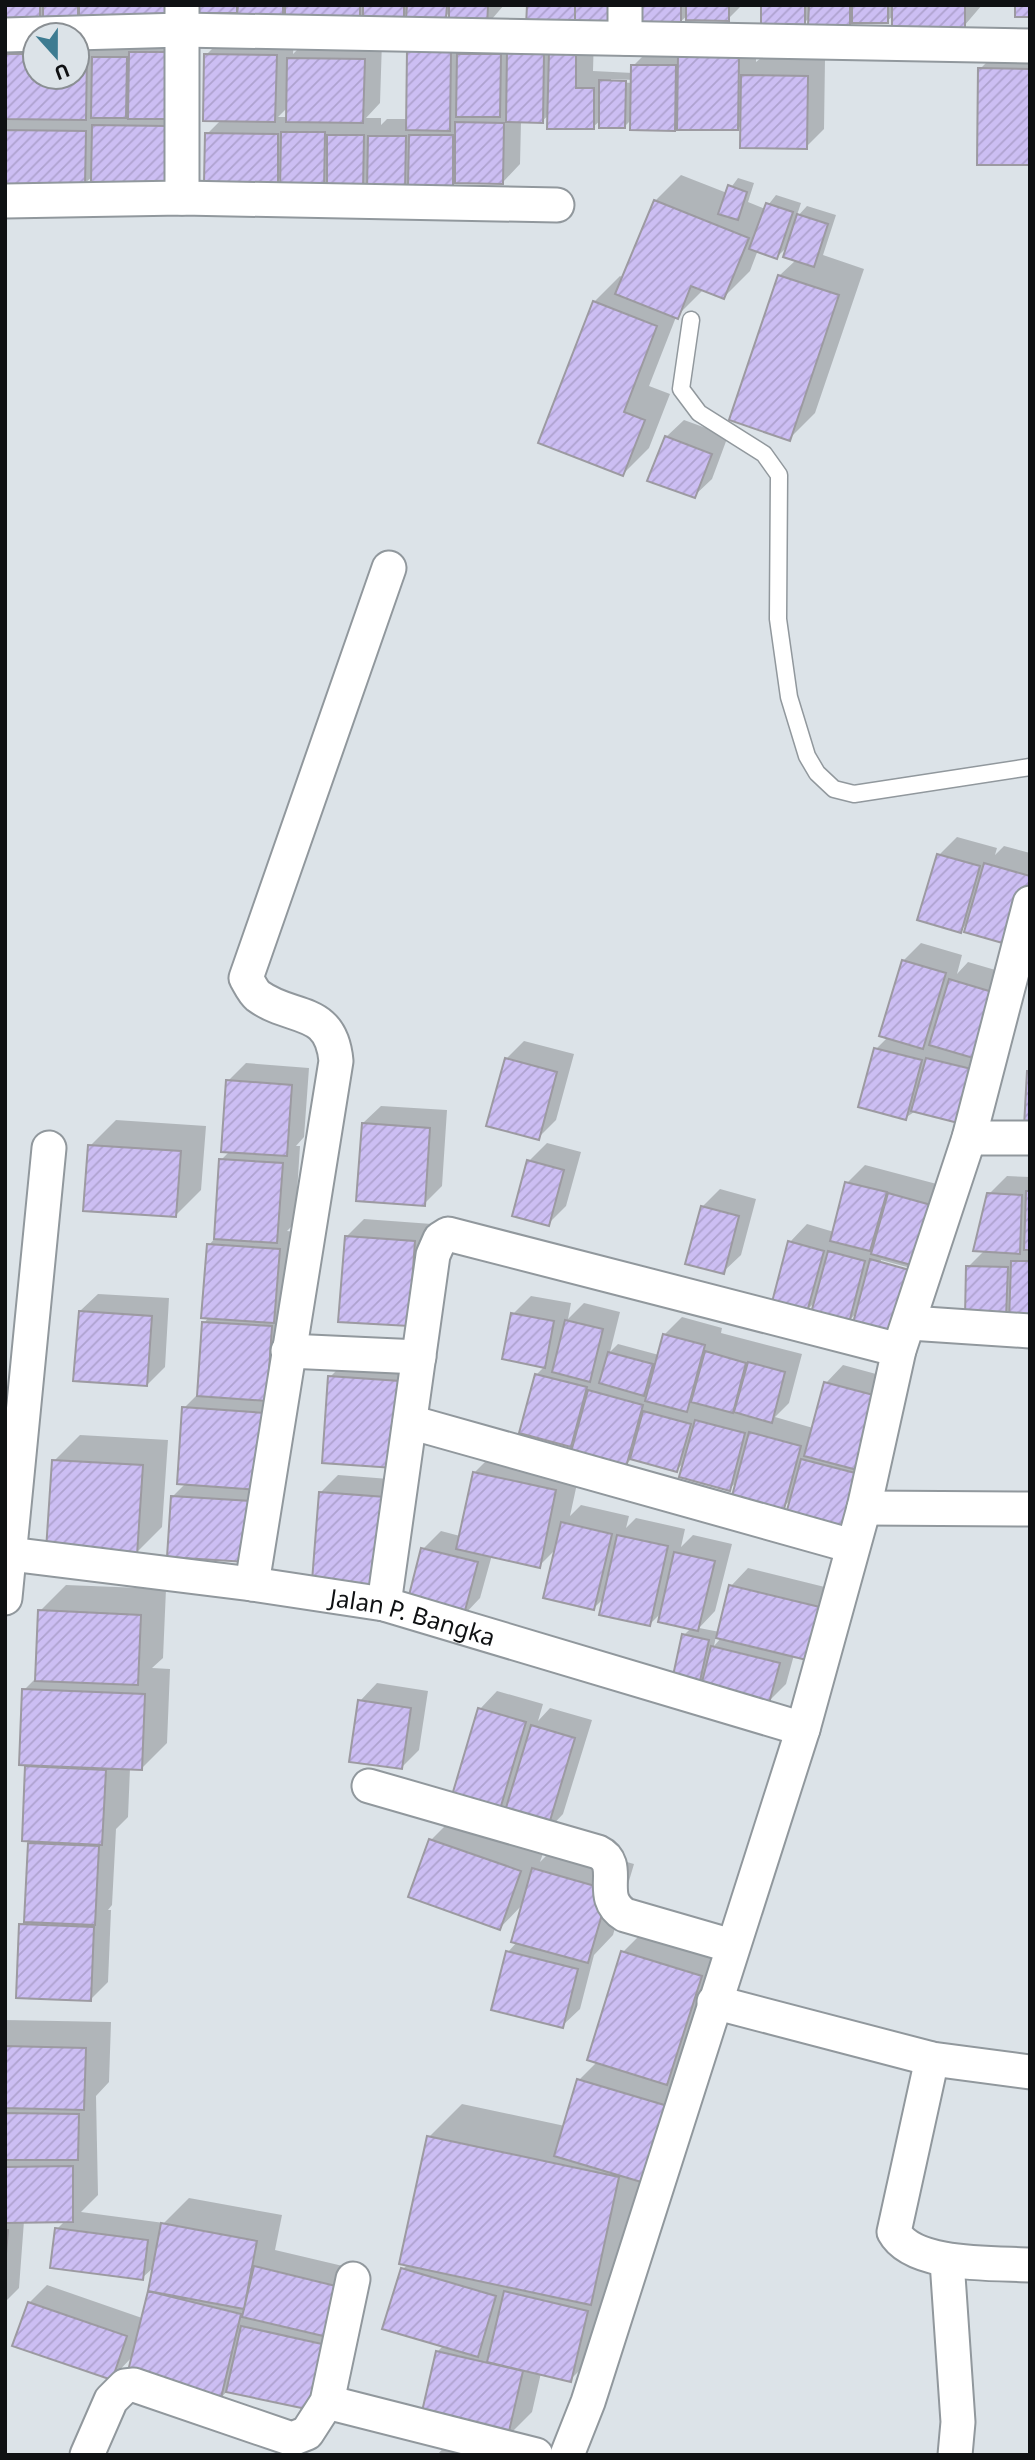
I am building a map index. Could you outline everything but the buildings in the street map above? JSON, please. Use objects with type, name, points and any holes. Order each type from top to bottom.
[{"type":"street","points":[[625,5],[625,38]]},
{"type":"street","points":[[182,18],[182,198]]},
{"type":"street","points":[[5,35],[182,18],[625,38],[1030,46]]},
{"type":"street","points":[[5,201],[182,198],[557,205]]},
{"type":"street","points":[[252,1584],[336,1062],[334,1041],[325,1027],[309,1017],[257,996],[246,978],[389,568]]},
{"type":"street","points":[[567,2455],[588,2402],[713,2002],[803,1729],[864,1508],[904,1337],[969,1138],[1030,903]]},
{"type":"street","points":[[969,1138],[1030,1138]]},
{"type":"street","points":[[5,1598],[49,1148]]},
{"type":"street","points":[[384,1604],[433,1255],[440,1239],[448,1234],[904,1337],[1030,1331]]},
{"type":"street","points":[[288,1351],[419,1357]]},
{"type":"street","points":[[410,1422],[852,1546]]},
{"type":"street","points":[[864,1508],[1030,1509]]},
{"type":"street","name":"Jalan P. Bangka","points":[[10,1554],[252,1584],[384,1604],[803,1729]]},
{"type":"street","points":[[369,1786],[598,1852],[606,1856],[610,1865],[610,1900],[615,1909],[625,1915],[733,1946]]},
{"type":"street","points":[[713,2002],[932,2059],[1030,2072]]},
{"type":"street","points":[[932,2059],[894,2232],[903,2245],[947,2261],[1030,2265]]},
{"type":"street","points":[[947,2261],[958,2422],[956,2455]]},
{"type":"street","points":[[87,2455],[111,2400],[125,2386],[134,2385],[292,2439],[307,2434],[327,2402],[353,2279]]},
{"type":"street","points":[[327,2402],[536,2455]]},
{"type":"lane","points":[[691,320],[681,389],[699,413],[764,454],[779,475],[780,632],[789,697],[807,756],[817,773],[834,789],[854,794],[1030,767]]}]
